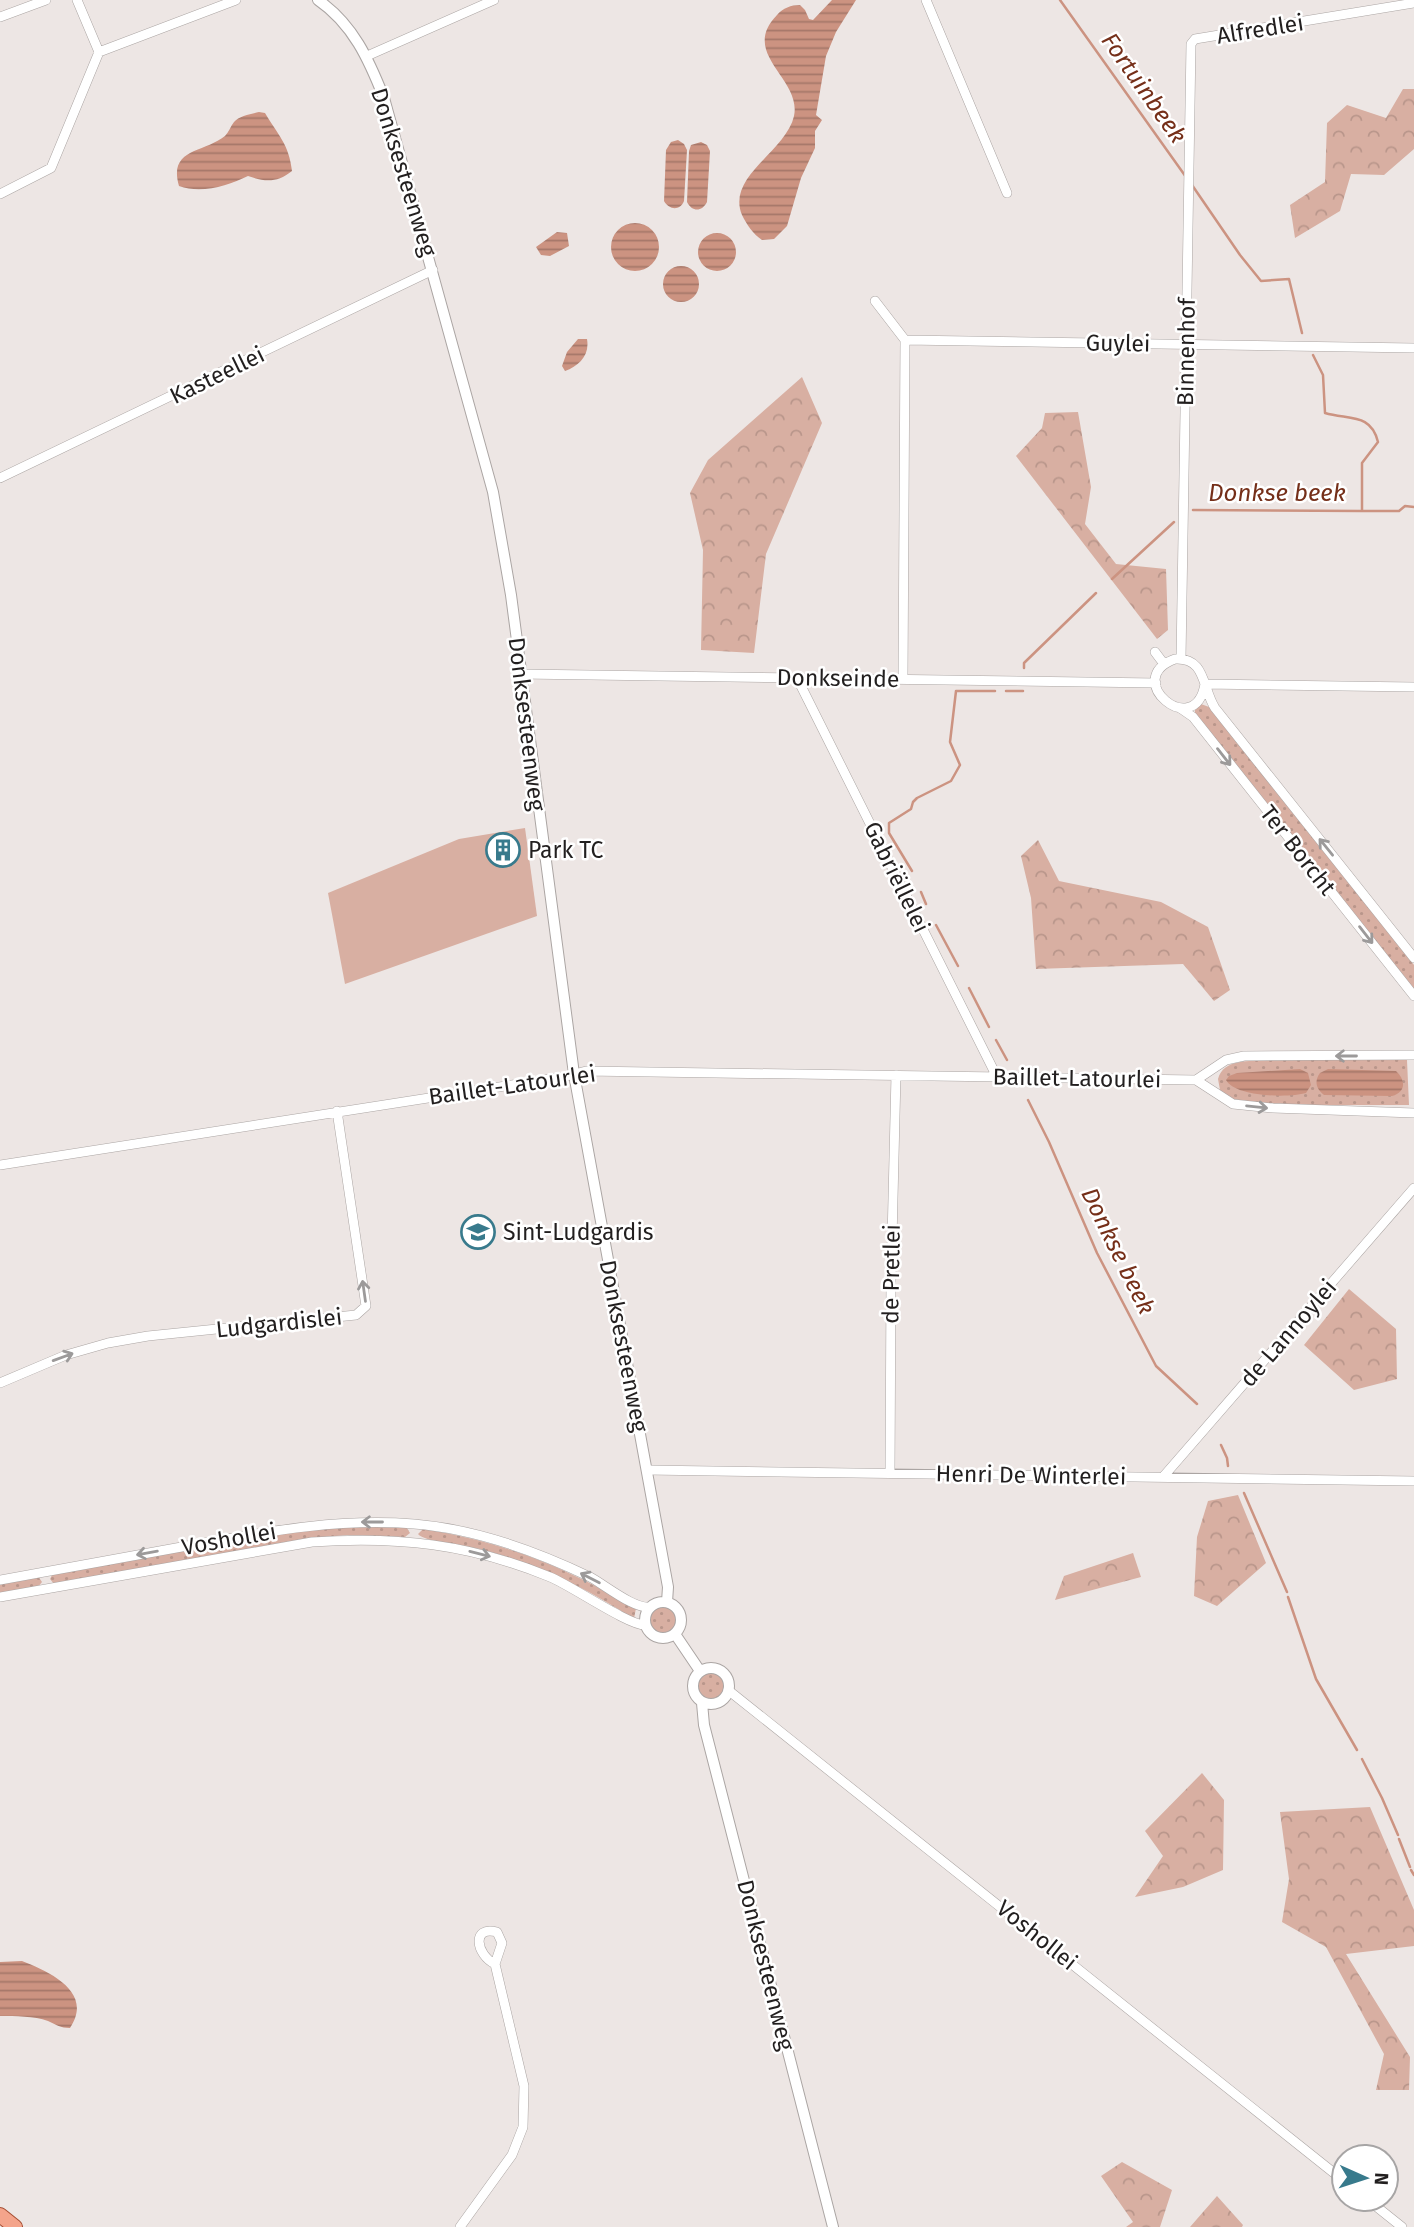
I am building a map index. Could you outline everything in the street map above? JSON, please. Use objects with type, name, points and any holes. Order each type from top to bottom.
[{"type":"main road","points":[[0,2216],[15,2227]]},
{"type":"street","points":[[0,17],[46,0]]},
{"type":"street","points":[[0,194],[51,168],[99,52],[77,0]]},
{"type":"street","points":[[99,52],[236,0]]},
{"type":"street","name":"Donksesteenweg","points":[[318,0],[343,21],[367,56],[384,98],[493,492],[511,595],[574,1074],[668,1587],[667,1602],[674,1604],[680,1613],[680,1626],[675,1634],[700,1671],[695,1677],[693,1689],[696,1698],[702,1703],[704,1725],[833,2227]]},
{"type":"street","points":[[367,56],[494,0]]},
{"type":"street","points":[[926,0],[1007,192]]},
{"type":"street","name":"Alfredlei","points":[[1191,44],[1195,39],[1414,3]]},
{"type":"street","name":"Binnenhof","points":[[1181,659],[1191,44]]},
{"type":"street","name":"Kasteellei","points":[[0,478],[433,270]]},
{"type":"street","points":[[875,300],[905,340],[903,679]]},
{"type":"street","name":"Guylei","points":[[905,340],[1414,348]]},
{"type":"street","points":[[1155,652],[1164,664]]},
{"type":"street","points":[[1181,659],[1200,668],[1205,684],[1202,695],[1188,707],[1166,702],[1160,697],[1156,683],[1164,664],[1181,659]]},
{"type":"street","name":"Donkseinde","points":[[521,674],[1156,683]]},
{"type":"street","name":"Gabriëllelei","points":[[797,678],[997,1077]]},
{"type":"street","points":[[1205,684],[1414,687]]},
{"type":"street","name":"Ter Borcht","points":[[1205,684],[1215,708],[1414,958]]},
{"type":"street","name":"Ter Borcht","points":[[1179,707],[1193,717],[1414,996]]},
{"type":"street","points":[[1414,1055],[1244,1056],[1226,1060],[1196,1080],[1233,1104],[1414,1113]]},
{"type":"street","name":"Baillet-Latourlei","points":[[0,1165],[586,1071],[1196,1080]]},
{"type":"street","name":"de Pretlei","points":[[890,1473],[896,1075]]},
{"type":"street","name":"Ludgardislei","points":[[0,1383],[66,1355],[108,1343],[148,1336],[356,1315],[366,1306],[337,1111]]},
{"type":"street","name":"de Lannoylei","points":[[1163,1477],[1414,1188]]},
{"type":"street","name":"Henri De Winterlei","points":[[647,1470],[1414,1481]]},
{"type":"street","name":"Voshollei","points":[[0,1580],[313,1524],[415,1524],[468,1532],[527,1549],[595,1580],[642,1607],[651,1607]]},
{"type":"street","points":[[414,1541],[415,1524]]},
{"type":"street","name":"Voshollei","points":[[0,1597],[312,1542],[349,1539],[414,1541],[479,1553],[526,1567],[585,1594],[634,1623],[645,1625]]},
{"type":"street","points":[[45,1572],[48,1588]]},
{"type":"street","points":[[667,1602],[651,1607],[646,1613],[645,1625],[651,1633],[659,1637],[668,1638],[675,1634]]},
{"type":"street","points":[[700,1671],[714,1668],[723,1672],[728,1681],[728,1690],[721,1702],[702,1703]]},
{"type":"street","name":"Voshollei","points":[[728,1690],[1330,2170]]},
{"type":"street","points":[[460,2227],[506,2165],[523,2127],[524,2087],[495,1964]]},
{"type":"street","points":[[1384,2213],[1402,2227]]},
{"type":"green space","points":[[1403,89],[1414,89],[1414,149],[1384,175],[1351,174],[1340,211],[1295,238],[1290,205],[1325,182],[1327,123],[1347,105],[1386,118]]},
{"type":"green space","points":[[802,377],[822,423],[766,554],[754,653],[701,650],[703,550],[690,493],[708,460]]},
{"type":"green space","points":[[1078,412],[1091,487],[1085,524],[1116,564],[1166,569],[1168,630],[1157,639],[1016,456],[1042,428],[1045,413]]},
{"type":"green space","points":[[1201,704],[1209,707],[1414,965],[1414,990],[1195,714],[1195,708]]},
{"type":"green space","points":[[525,828],[537,916],[345,984],[328,893],[459,839]]},
{"type":"green space","points":[[1038,840],[1059,881],[1161,902],[1208,927],[1230,990],[1214,1001],[1183,964],[1036,969],[1031,898],[1021,856]]},
{"type":"green space","points":[[1407,1060],[1409,1105],[1276,1105],[1232,1099],[1220,1090],[1218,1079],[1226,1067],[1238,1062]]},
{"type":"green space","points":[[1349,1289],[1396,1329],[1397,1379],[1354,1390],[1304,1345]]},
{"type":"green space","points":[[1238,1495],[1266,1563],[1217,1606],[1194,1596],[1197,1537],[1208,1501]]},
{"type":"green space","points":[[314,1528],[407,1528],[410,1533],[405,1537],[347,1535],[303,1539],[54,1584],[50,1579],[53,1573]]},
{"type":"green space","points":[[423,1529],[481,1541],[559,1568],[636,1608],[634,1619],[598,1597],[541,1569],[480,1549],[422,1537],[418,1534]]},
{"type":"green space","points":[[1133,1553],[1141,1577],[1055,1600],[1064,1576]]},
{"type":"green space","points":[[38,1576],[42,1582],[38,1587],[0,1594],[0,1583]]},
{"type":"green space","points":[[663,1607],[672,1611],[676,1620],[672,1629],[663,1633],[654,1629],[650,1620],[654,1611]]},
{"type":"green space","points":[[711,1673],[720,1677],[724,1686],[720,1695],[711,1699],[702,1695],[698,1686],[702,1677]]},
{"type":"green space","points":[[1202,1773],[1224,1800],[1223,1870],[1183,1887],[1135,1897],[1163,1856],[1145,1831]]},
{"type":"green space","points":[[1370,1807],[1414,1910],[1414,1946],[1346,1954],[1410,2057],[1409,2090],[1376,2090],[1384,2054],[1326,1947],[1282,1922],[1289,1879],[1280,1812]]},
{"type":"green space","points":[[1122,2162],[1172,2190],[1160,2227],[1126,2227],[1133,2222],[1101,2176]]},
{"type":"green space","points":[[1217,2196],[1242,2227],[1190,2227]]},
{"type":"shaded area","points":[[832,0],[856,0],[836,32],[826,56],[816,115],[822,120],[815,131],[815,148],[801,178],[787,226],[774,239],[762,240],[750,229],[742,215],[739,201],[742,188],[789,129],[794,116],[794,102],[789,90],[768,54],[765,42],[767,29],[787,7],[800,5],[809,19],[813,20]]},
{"type":"shaded area","points":[[259,112],[265,113],[282,140],[292,171],[276,179],[265,180],[248,176],[223,186],[205,189],[179,186],[177,174],[183,158],[225,136],[239,118]]},
{"type":"shaded area","points":[[678,140],[687,150],[684,201],[674,208],[664,201],[666,150],[671,142]]},
{"type":"shaded area","points":[[701,142],[707,145],[710,151],[707,202],[697,210],[687,202],[689,151],[691,145]]},
{"type":"shaded area","points":[[635,223],[652,230],[659,247],[652,264],[635,271],[618,264],[611,247],[618,230]]},
{"type":"shaded area","points":[[557,232],[567,233],[569,246],[550,256],[541,255],[536,247]]},
{"type":"shaded area","points":[[717,233],[730,239],[736,252],[730,265],[717,271],[704,265],[698,252],[704,239]]},
{"type":"shaded area","points":[[681,266],[694,271],[699,284],[694,297],[681,302],[668,297],[663,284],[668,271]]},
{"type":"shaded area","points":[[578,339],[587,339],[585,355],[579,363],[565,371],[562,366],[567,352]]},
{"type":"shaded area","points":[[1300,1069],[1308,1073],[1311,1085],[1306,1093],[1298,1095],[1251,1093],[1231,1086],[1226,1080],[1237,1073]]},
{"type":"shaded area","points":[[1328,1069],[1396,1071],[1402,1078],[1403,1085],[1400,1092],[1392,1096],[1324,1095],[1318,1088],[1317,1079],[1320,1073]]},
{"type":"shaded area","points":[[22,1961],[56,1978],[73,1994],[77,2004],[76,2015],[70,2028],[37,2018],[0,2016],[0,1962]]},
{"type":"waterway","name":"Fortuinbeek","points":[[1060,0],[1186,177]]},
{"type":"waterway","points":[[1192,185],[1261,281],[1289,279],[1302,333]]},
{"type":"waterway","points":[[1313,355],[1323,375],[1325,413],[1364,422],[1375,433],[1378,442],[1362,463],[1362,511],[1399,511],[1405,506],[1414,507]]},
{"type":"waterway","name":"Donkse beek","points":[[1193,510],[1361,511]]},
{"type":"waterway","name":"Donkse beek","points":[[1112,579],[1174,522]]},
{"type":"waterway","name":"Donkse beek","points":[[1024,668],[1024,663],[1096,593]]},
{"type":"waterway","name":"Donkse beek","points":[[912,871],[889,833],[889,823],[911,809],[917,798],[951,781],[960,765],[950,742],[956,691],[995,691]]},
{"type":"waterway","name":"Donkse beek","points":[[1006,691],[1023,691]]},
{"type":"waterway","name":"Donkse beek","points":[[921,892],[926,904]]},
{"type":"waterway","name":"Donkse beek","points":[[936,925],[958,966]]},
{"type":"waterway","name":"Donkse beek","points":[[969,988],[989,1027]]},
{"type":"waterway","name":"Donkse beek","points":[[996,1040],[1007,1060]]},
{"type":"waterway","name":"Donkse beek","points":[[1028,1100],[1097,1253],[1156,1366],[1197,1404]]},
{"type":"waterway","name":"Donkse beek","points":[[1221,1445],[1228,1466]]},
{"type":"waterway","name":"Donkse beek","points":[[1244,1493],[1287,1592]]},
{"type":"waterway","name":"Donkse beek","points":[[1288,1597],[1316,1679],[1357,1750]]},
{"type":"waterway","name":"Donkse beek","points":[[1362,1759],[1398,1835]]},
{"type":"waterway","name":"Donkse beek","points":[[1399,1839],[1410,1867]]},
{"type":"waterway","name":"Donkse beek","points":[[1411,1870],[1414,1875]]},
{"type":"place","name":"Park TC","points":[[503,850]]},
{"type":"place","name":"Sint-Ludgardis","points":[[478,1232]]}]
